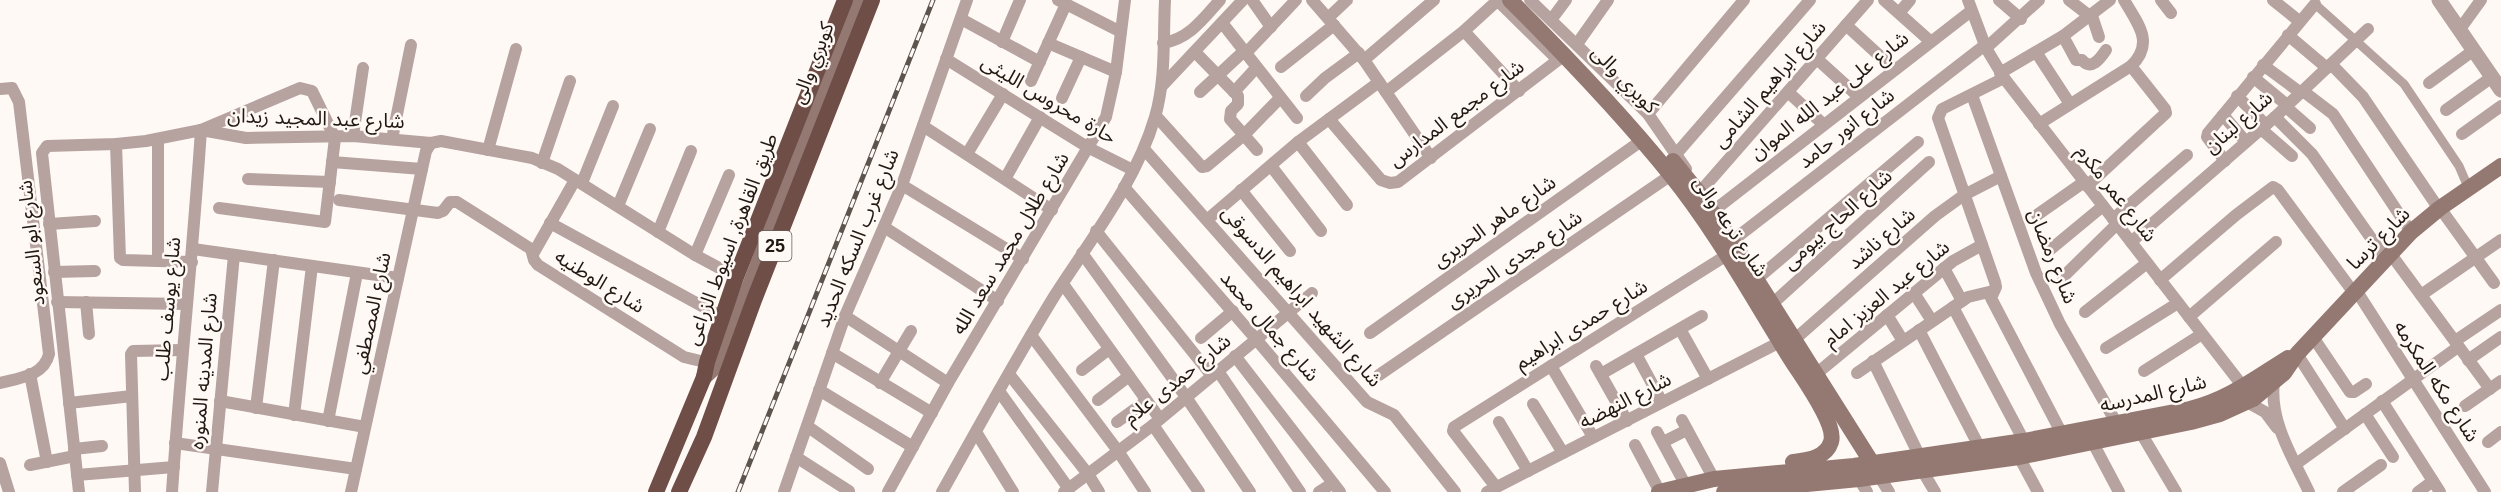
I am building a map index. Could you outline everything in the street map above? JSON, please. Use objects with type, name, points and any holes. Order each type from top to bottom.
[{"type":"highway","name":"طريق القاهرة, اسيوط الزراعى","points":[[656,492],[709,368],[722,317],[736,277],[845,0]]},
{"type":"highway","name":"25","points":[[679,492],[704,437],[754,300],[872,0]]},
{"type":"main road","name":"كوبري والى","points":[[709,368],[728,343],[859,0]]},
{"type":"main road","name":"كوبري والى","points":[[827,114],[832,90],[866,0]]},
{"type":"main road","name":"كوبري والى","points":[[1510,0],[1628,124]]},
{"type":"main road","name":"كوبري والى","points":[[1515,0],[1623,106],[1700,193]]},
{"type":"main road","name":"شارع ترعه والى","points":[[1628,124],[1757,279],[1772,304],[1787,341],[1829,424],[1831,441],[1827,450],[1819,456],[1776,466],[1755,474]]},
{"type":"main road","name":"شارع ترسا","points":[[2297,354],[2411,232],[2439,209],[2501,166]]},
{"type":"main road","name":"شارع ترعه والى","points":[[1700,193],[1729,248],[1787,341],[1816,374],[1876,470]]},
{"type":"main road","name":"شارع المدرسه","points":[[2022,449],[2062,434],[2248,396],[2297,354]]},
{"type":"main road","name":"شارع المدرسه","points":[[1730,488],[1755,474],[1876,470],[2022,449],[2093,443],[2206,418],[2274,382],[2284,373],[2297,354]]},
{"type":"main road","name":"شارع المدرسه","points":[[1660,492],[1685,484],[1780,489],[1863,486],[1876,470]]},
{"type":"street","name":"شارع غرب السكه الحديد","points":[[784,492],[845,316],[902,185],[967,0]]},
{"type":"street","points":[[1002,42],[1020,0]]},
{"type":"street","name":"شارع طلال محمد سعد الله","points":[[888,492],[948,383],[1052,210],[1095,150],[1106,117],[1116,72],[1125,0]]},
{"type":"street","points":[[942,492],[1031,335],[1124,187],[1144,149],[1156,116],[1162,86],[1165,0]]},
{"type":"street","points":[[1163,42],[1175,41],[1185,36],[1220,0]]},
{"type":"street","points":[[1162,86],[1223,24],[1243,0]]},
{"type":"street","points":[[1252,0],[1270,27]]},
{"type":"street","points":[[1200,92],[1217,74],[1227,69],[1244,53],[1296,0]]},
{"type":"street","points":[[1281,67],[1331,21],[1347,0]]},
{"type":"street","points":[[1306,96],[1325,78],[1362,56],[1434,0]]},
{"type":"street","points":[[1208,219],[1329,118],[1383,87],[1464,31],[1497,0]]},
{"type":"street","name":"شارع ترعه والى","points":[[1497,0],[1628,124]]},
{"type":"street","name":"شارع ترعه والى","points":[[1530,0],[1648,114],[1677,153],[1700,193]]},
{"type":"street","points":[[1551,20],[1566,0]]},
{"type":"street","points":[[1577,44],[1608,0]]},
{"type":"street","points":[[1648,114],[1744,0]]},
{"type":"street","points":[[1677,153],[1810,0]]},
{"type":"street","name":"شارع ابراهيم الشامى","points":[[1700,193],[1868,0]]},
{"type":"street","points":[[1884,0],[1930,41]]},
{"type":"street","points":[[1899,13],[1910,0]]},
{"type":"street","points":[[1999,0],[2021,19]]},
{"type":"street","name":"شارع انور حامد","points":[[1729,248],[2021,19],[2039,0]]},
{"type":"street","points":[[2069,0],[2092,16],[2100,37]]},
{"type":"street","points":[[2039,124],[2131,66],[2138,59],[2143,49],[2144,39],[2141,28],[2124,0]]},
{"type":"street","points":[[2162,0],[2171,13]]},
{"type":"street","points":[[2273,0],[2299,21]]},
{"type":"street","points":[[2439,0],[2497,79],[2446,110]]},
{"type":"street","points":[[2460,29],[2481,0]]},
{"type":"street","points":[[1315,1],[1362,56],[1431,158]]},
{"type":"street","points":[[2062,434],[1991,298],[1996,287],[1995,282],[1938,118],[1942,109],[1972,95],[2063,36],[2092,16],[2106,1]]},
{"type":"street","points":[[1031,81],[1066,3],[1120,32]]},
{"type":"street","points":[[2225,161],[2207,135],[2315,4],[2404,84],[2459,166],[2469,188]]},
{"type":"street","name":"شارع على عبد الله الموان","points":[[1712,212],[1930,41],[1970,6]]},
{"type":"street","name":"شارع عمر مكرم","points":[[1970,6],[1985,46],[2002,76],[2248,396],[2265,412],[2281,433]]},
{"type":"street","points":[[961,19],[1040,62]]},
{"type":"street","points":[[1223,24],[1297,118]]},
{"type":"street","points":[[1846,26],[1894,69]]},
{"type":"street","name":"شارع لبنان","points":[[2131,242],[2287,106],[2368,29]]},
{"type":"street","points":[[1464,31],[1519,91]]},
{"type":"street","points":[[2288,35],[2329,66],[2363,97],[2439,209],[2494,283]]},
{"type":"street","points":[[2063,36],[2076,60],[2082,60],[2085,64],[2090,65],[2098,61],[2106,50]]},
{"type":"street","points":[[1048,43],[1116,72]]},
{"type":"street","points":[[392,139],[411,45]]},
{"type":"street","points":[[489,150],[516,49]]},
{"type":"street","points":[[2429,83],[2474,50]]},
{"type":"street","points":[[1195,52],[1234,92],[1239,100],[1230,111],[1230,119],[1257,150]]},
{"type":"street","points":[[2036,52],[2070,104]]},
{"type":"street","points":[[1062,98],[1081,57]]},
{"type":"street","name":"حارة محروس الليثى","points":[[946,59],[1095,150],[1133,170]]},
{"type":"street","points":[[1817,59],[1859,97]]},
{"type":"street","name":"شارع مجمع المدارس","points":[[1329,118],[1382,180],[1390,183],[1398,182],[1558,60]]},
{"type":"street","points":[[2263,65],[2319,101],[2333,114],[2411,232]]},
{"type":"street","points":[[2037,215],[2086,184],[2166,114],[2131,66]]},
{"type":"street","points":[[353,136],[363,68]]},
{"type":"street","points":[[1234,92],[1256,68]]},
{"type":"street","points":[[2253,77],[2310,128]]},
{"type":"street","points":[[542,163],[570,81]]},
{"type":"street","points":[[0,89],[12,88],[19,102],[49,354],[43,367],[30,374],[0,383]]},
{"type":"street","points":[[201,130],[304,88],[312,91],[335,138],[325,222],[219,208]]},
{"type":"street","points":[[1788,92],[1824,124]]},
{"type":"street","points":[[967,154],[1003,94]]},
{"type":"street","name":"شارع رمضان","points":[[1972,95],[2026,248],[2047,297],[2117,424]]},
{"type":"street","points":[[2237,96],[2267,123],[2312,154],[2490,389]]},
{"type":"street","points":[[1156,116],[1202,167],[1208,166],[1244,135],[1280,98]]},
{"type":"street","points":[[533,254],[550,223],[578,182],[613,106]]},
{"type":"street","points":[[2462,134],[2501,106]]},
{"type":"street","points":[[2223,115],[2246,142]]},
{"type":"street","points":[[1005,179],[1040,117]]},
{"type":"street","points":[[2267,123],[2292,156]]},
{"type":"street","points":[[923,126],[1052,210]]},
{"type":"street","points":[[618,206],[650,129]]},
{"type":"street","name":"شارع عبد المجيد زيدان","points":[[201,130],[246,138],[353,136],[431,143],[441,141],[532,158],[578,182]]},
{"type":"street","name":"شارع ابو السعود","points":[[79,492],[57,302],[43,149],[57,145],[116,144],[158,139],[201,130]]},
{"type":"street","name":"شارع يوسف طلب","points":[[173,492],[182,350],[192,262],[201,130]]},
{"type":"street","points":[[158,139],[158,261]]},
{"type":"street","name":"شارع ماهر الحريرى","points":[[1370,333],[1641,141]]},
{"type":"street","points":[[1298,142],[1347,205]]},
{"type":"street","points":[[1757,279],[1918,142]]},
{"type":"street","name":"شارع المصطفي","points":[[351,492],[427,147],[431,143]]},
{"type":"street","points":[[116,144],[120,259],[192,262]]},
{"type":"street","name":"شارع الشهيد ابراهيم الدسوقى","points":[[1144,149],[1367,402],[1394,416],[1455,492]]},
{"type":"street","points":[[658,232],[691,152]]},
{"type":"street","points":[[2063,277],[2115,221],[2187,154]]},
{"type":"street","points":[[332,162],[422,169]]},
{"type":"street","name":"شارع الحاج بيومى","points":[[1772,304],[1929,162]]},
{"type":"street","points":[[1270,166],[1320,231]]},
{"type":"street","points":[[695,255],[729,175]]},
{"type":"street","name":"شارع مجدى الحريرى","points":[[1379,375],[1671,175]]},
{"type":"street","name":"شارع ناشد","points":[[1787,341],[1935,216],[1964,195],[2001,176]]},
{"type":"street","points":[[248,179],[330,182]]},
{"type":"street","points":[[578,182],[695,255],[736,277]]},
{"type":"street","points":[[902,185],[1023,259]]},
{"type":"street","name":"شارع جمال محمد","points":[[1124,187],[1233,311],[1385,492]]},
{"type":"street","name":"شارع مكه المكرمه","points":[[2160,280],[2236,215],[2271,188],[2275,188],[2355,292],[2485,492]]},
{"type":"street","points":[[1241,190],[1290,251]]},
{"type":"street","points":[[339,200],[413,209]]},
{"type":"street","name":"شارع الوطنيه","points":[[413,209],[438,213],[443,211],[450,202],[458,202],[531,249],[538,265],[684,357],[709,368]]},
{"type":"street","points":[[2050,249],[2103,206]]},
{"type":"street","points":[[49,224],[95,221]]},
{"type":"street","points":[[550,223],[722,317]]},
{"type":"street","points":[[884,227],[998,301]]},
{"type":"street","points":[[1096,231],[1215,373],[1300,492]]},
{"type":"street","points":[[2421,295],[2501,240]]},
{"type":"street","points":[[2189,317],[2276,242]]},
{"type":"street","name":"شارع عبد العزيز امام","points":[[1816,374],[1953,261],[1982,245]]},
{"type":"street","name":"شارع حمدى ابراهيم","points":[[1491,490],[1453,430],[1456,425],[1551,366],[1729,248]]},
{"type":"street","points":[[193,249],[398,278]]},
{"type":"street","points":[[1082,253],[1186,397],[1250,492]]},
{"type":"street","name":"شارع المدينه المنوره","points":[[212,492],[234,255]]},
{"type":"street","points":[[255,408],[274,260]]},
{"type":"street","points":[[2085,312],[2147,263]]},
{"type":"street","points":[[294,415],[312,266]]},
{"type":"street","points":[[1944,268],[2022,449],[2038,492]]},
{"type":"street","points":[[54,272],[95,271]]},
{"type":"street","points":[[328,421],[357,273]]},
{"type":"street","points":[[1063,284],[1146,401],[1198,492]]},
{"type":"street","points":[[1857,373],[1971,296],[1981,296],[1993,291]]},
{"type":"street","name":"شارع حمدى علام","points":[[1067,491],[1156,422],[1312,293]]},
{"type":"street","points":[[1914,293],[1932,321]]},
{"type":"street","points":[[57,302],[187,304]]},
{"type":"street","points":[[86,302],[89,334]]},
{"type":"street","points":[[2106,348],[2178,303]]},
{"type":"street","points":[[2296,464],[2413,379],[2501,310]]},
{"type":"street","points":[[1201,338],[1233,311]]},
{"type":"street","points":[[1887,315],[1903,341]]},
{"type":"street","points":[[845,316],[948,383]]},
{"type":"street","points":[[1627,421],[1598,370],[1635,354],[1702,316]]},
{"type":"street","points":[[1680,329],[1708,379]]},
{"type":"street","points":[[1919,330],[1983,454]]},
{"type":"street","points":[[880,382],[911,331]]},
{"type":"street","points":[[2144,371],[2202,334]]},
{"type":"street","points":[[1031,335],[1118,451],[1145,492]]},
{"type":"street","points":[[2313,337],[2350,392],[2366,384]]},
{"type":"street","points":[[2468,360],[2501,338]]},
{"type":"street","name":"شارع النهضه","points":[[1491,490],[1787,341]]},
{"type":"street","points":[[1082,370],[1109,349]]},
{"type":"street","points":[[135,492],[131,353],[182,350]]},
{"type":"street","points":[[832,353],[932,413]]},
{"type":"street","points":[[1635,354],[1662,402]]},
{"type":"street","points":[[2297,354],[2345,429]]},
{"type":"street","points":[[1236,356],[1337,487],[1320,492]]},
{"type":"street","points":[[1873,362],[1935,492]]},
{"type":"street","points":[[1551,366],[1593,437]]},
{"type":"street","points":[[30,374],[47,462]]},
{"type":"street","points":[[1009,374],[1100,492]]},
{"type":"street","points":[[1098,400],[1129,376]]},
{"type":"street","points":[[2465,406],[2501,381]]},
{"type":"street","points":[[2274,382],[2274,405],[2281,433],[2309,492]]},
{"type":"street","points":[[819,390],[913,447]]},
{"type":"street","points":[[999,392],[1067,491]]},
{"type":"street","points":[[69,403],[132,396]]},
{"type":"street","points":[[220,401],[365,427]]},
{"type":"street","points":[[1118,422],[1146,401]]},
{"type":"street","points":[[2382,401],[2436,487],[2418,492]]},
{"type":"street","points":[[1533,404],[1563,453]]},
{"type":"street","points":[[2365,414],[2393,457]]},
{"type":"street","points":[[1499,422],[1528,471]]},
{"type":"street","points":[[1030,436],[1047,423]]},
{"type":"street","points":[[1685,484],[1660,437],[1684,425],[1730,488]]},
{"type":"street","points":[[807,426],[868,469]]},
{"type":"street","points":[[976,432],[1012,492]]},
{"type":"street","points":[[2487,442],[2501,432]]},
{"type":"street","points":[[2141,433],[2176,492]]},
{"type":"street","points":[[175,443],[356,470]]},
{"type":"street","points":[[2093,443],[2120,492]]},
{"type":"street","points":[[1635,445],[1660,492]]},
{"type":"street","points":[[30,465],[102,446]]},
{"type":"street","points":[[796,457],[849,491]]},
{"type":"street","points":[[0,463],[9,492]]},
{"type":"street","points":[[2343,492],[2381,465]]},
{"type":"street","points":[[77,475],[174,467]]},
{"type":"street","name":"شارع ترعه والى","points":[[1876,470],[1889,492]]},
{"type":"street","points":[[1509,480],[1516,492]]},
{"type":"railway","points":[[738,492],[933,0]]}]
